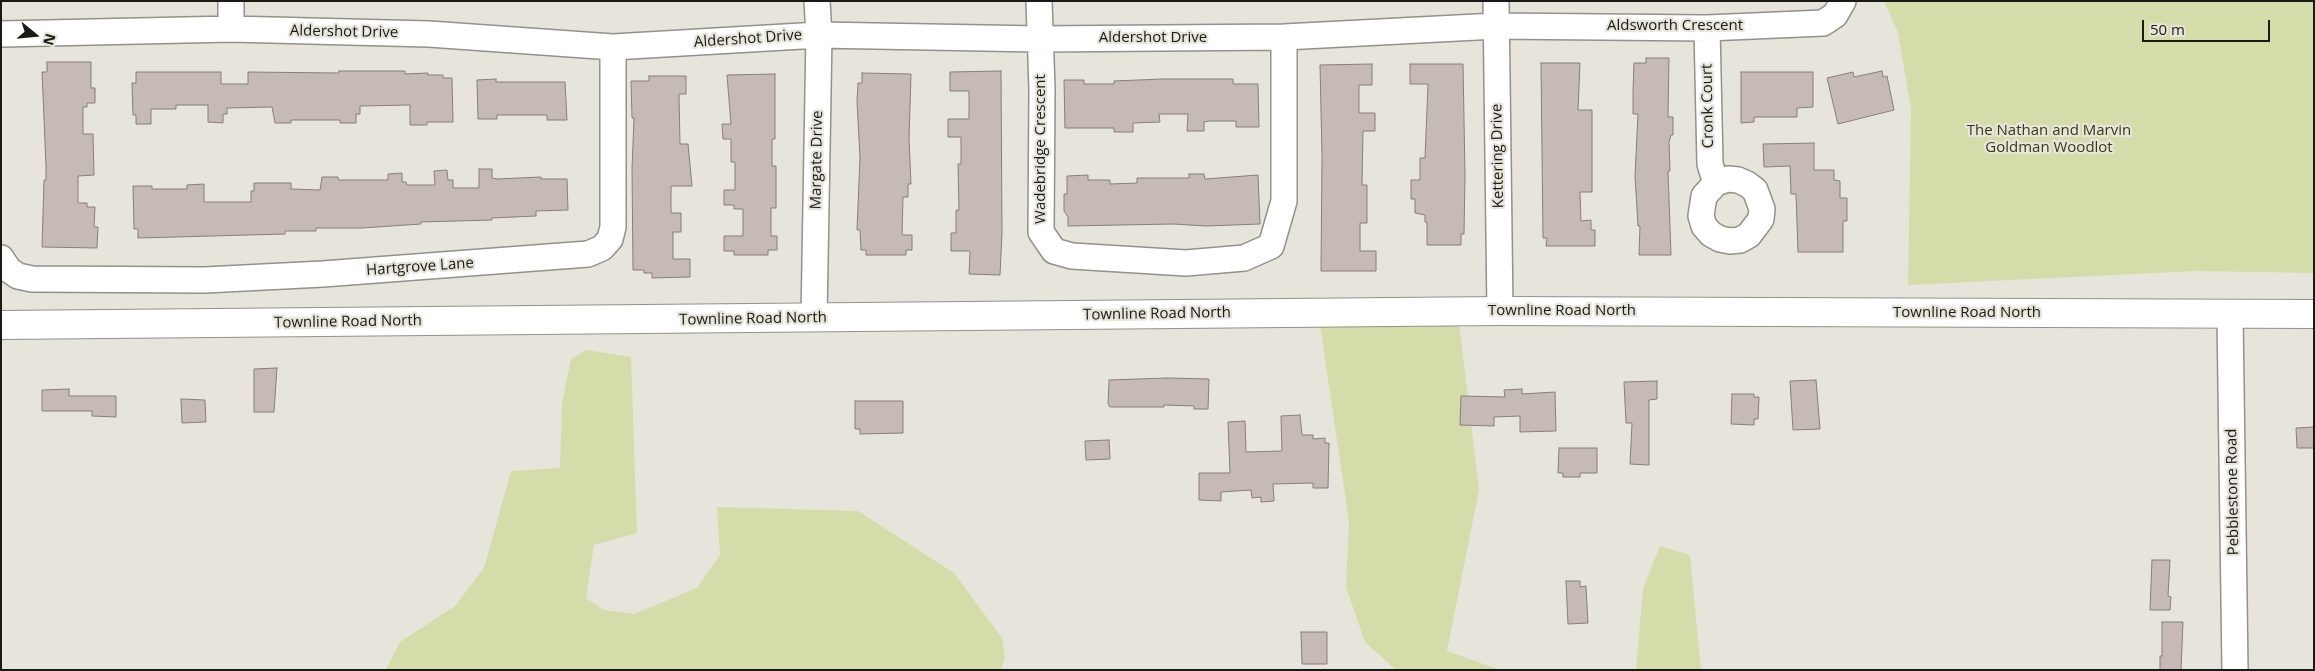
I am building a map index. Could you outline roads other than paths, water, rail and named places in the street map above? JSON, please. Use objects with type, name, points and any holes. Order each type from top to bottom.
[{"type":"main road","name":"Townline Road North","points":[[1,326],[1500,311],[2314,314]]},
{"type":"street","points":[[231,1],[231,29]]},
{"type":"street","name":"Margate Drive","points":[[814,318],[819,34],[817,1]]},
{"type":"street","name":"Wadebridge Crescent","points":[[1038,1],[1042,89],[1041,232],[1054,251],[1072,256],[1186,263],[1244,258],[1271,246],[1284,201],[1284,38]]},
{"type":"street","name":"Aldsworth Crescent","points":[[1496,13],[1707,28],[1823,23],[1835,15],[1843,1]]},
{"type":"street","name":"Aldershot Drive","points":[[1,34],[231,29],[430,34],[613,47],[819,34],[1039,39],[1284,38],[1496,13]]},
{"type":"street","name":"Kettering Drive","points":[[1496,13],[1500,311]]},
{"type":"street","name":"Cronk Court","points":[[1707,28],[1710,164],[1716,183]]},
{"type":"street","name":"Hartgrove Lane","points":[[1,258],[9,270],[18,276],[32,279],[204,280],[323,274],[588,254],[602,248],[610,239],[614,227],[613,47]]},
{"type":"street","name":"Pebblestone Road","points":[[2230,315],[2235,670]]},
{"type":"park label","name":"The Nathan and Marvin Goldman Woodlot","points":[[2049,140]]}]
